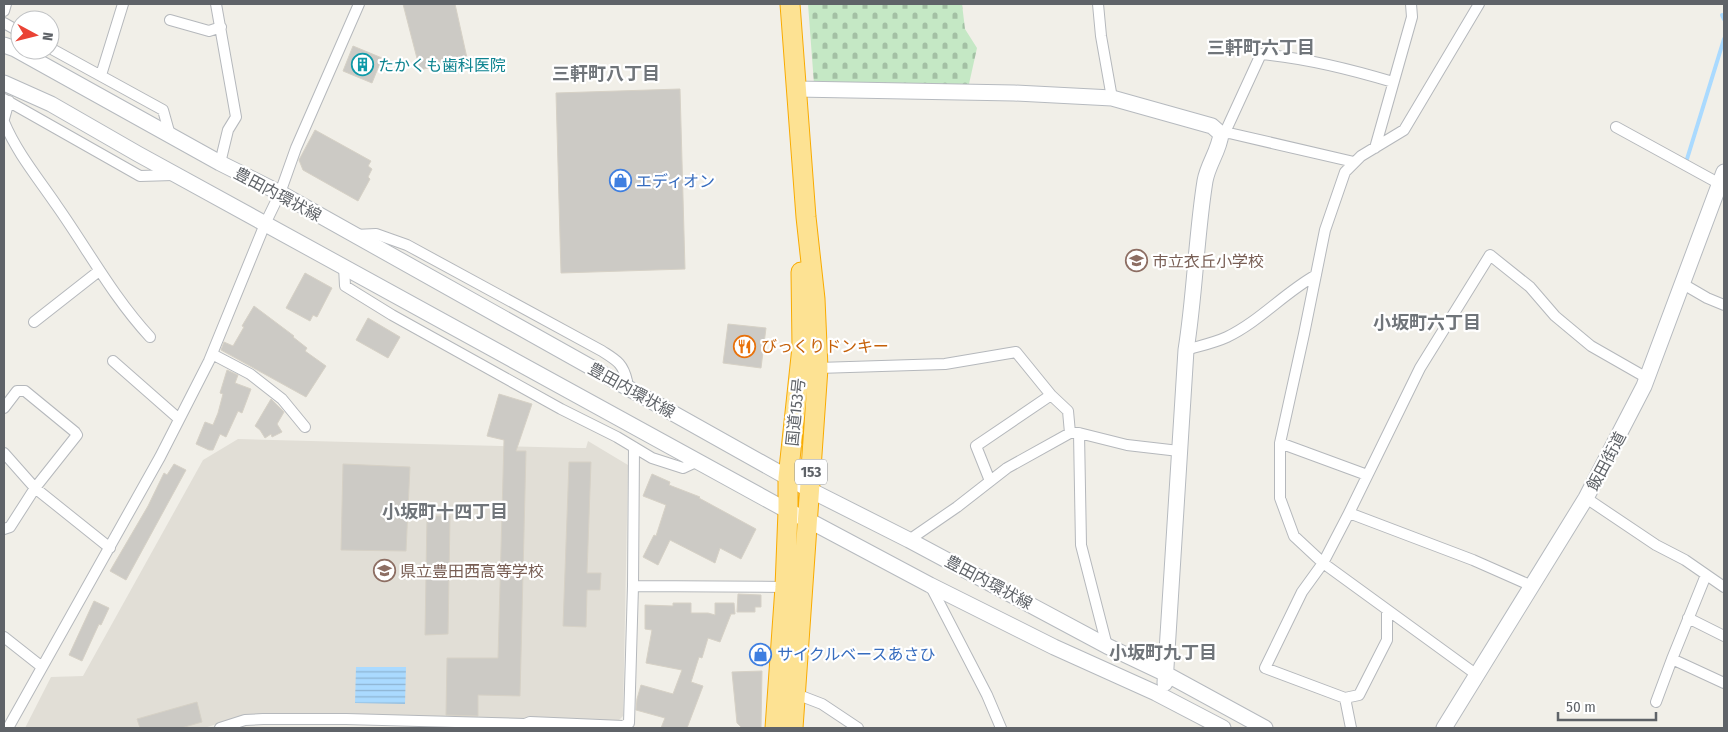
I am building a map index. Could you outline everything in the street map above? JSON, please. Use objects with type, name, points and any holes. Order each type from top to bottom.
[{"type":"highway","name":"国道153号","points":[[790,4],[806,216],[816,299],[818,368],[793,728]]},
{"type":"highway","name":"国道153号","points":[[775,728],[788,511],[788,478],[802,347],[800,243],[806,216]]},
{"type":"street","points":[[4,11],[6,4]]},
{"type":"street","points":[[101,75],[123,4]]},
{"type":"street","points":[[216,4],[236,117],[228,130],[220,163]]},
{"type":"street","points":[[8,728],[160,457],[212,354],[265,224],[280,193],[296,148],[359,4]]},
{"type":"street","points":[[1098,4],[1101,36],[1112,98]]},
{"type":"street","points":[[1375,148],[1412,17],[1410,4]]},
{"type":"street","points":[[1477,675],[1323,563],[1294,536],[1280,498],[1280,443],[1325,230],[1345,172],[1354,162],[1404,130],[1480,4]]},
{"type":"street","points":[[170,20],[209,31],[221,27]]},
{"type":"street","name":"豊田内環状線","points":[[4,45],[15,49],[220,163],[280,193],[351,235],[810,490],[909,540],[1107,646],[1166,674],[1265,728]]},
{"type":"street","points":[[60,53],[163,110],[170,135]]},
{"type":"street","points":[[1164,697],[1178,451],[1186,350],[1190,326],[1199,224],[1206,177],[1220,145],[1221,134],[1227,128],[1261,54],[1289,57],[1358,72],[1393,82]]},
{"type":"street","name":"豊田内環状線","points":[[4,83],[51,104],[265,224],[788,511],[1054,648],[1164,697],[1223,728]]},
{"type":"street","points":[[796,89],[1014,93],[1112,98],[1212,126],[1221,134],[1229,133],[1354,162]]},
{"type":"street","points":[[150,337],[132,317],[99,271],[58,206],[30,170],[4,121],[6,100],[140,176],[177,175]]},
{"type":"street","points":[[1616,127],[1722,178]]},
{"type":"street","name":"飯田街道","points":[[1444,728],[1586,498],[1647,378],[1722,178]]},
{"type":"street","points":[[351,235],[376,234],[407,245],[609,355],[618,361],[625,374],[627,381],[624,385]]},
{"type":"street","points":[[1387,610],[1387,640],[1360,695],[1345,698],[1265,668],[1302,592],[1323,563],[1349,513],[1420,368],[1490,255],[1530,287],[1555,316],[1592,346],[1647,378]]},
{"type":"street","points":[[344,266],[345,286],[392,315],[561,409],[652,458],[683,468],[698,461]]},
{"type":"street","points":[[34,322],[99,271]]},
{"type":"street","points":[[1186,350],[1226,337],[1260,316],[1298,285],[1316,275]]},
{"type":"street","points":[[1683,284],[1707,298],[1724,305]]},
{"type":"street","points":[[818,368],[945,364],[1016,352],[1051,395],[1068,411],[1074,433],[1081,545],[1107,646]]},
{"type":"street","points":[[212,354],[250,374],[282,399],[305,427]]},
{"type":"street","points":[[113,361],[179,419]]},
{"type":"street","points":[[4,408],[16,392],[25,391],[77,435],[35,488],[10,527],[4,528]]},
{"type":"street","points":[[990,480],[976,446],[1051,395]]},
{"type":"street","points":[[909,540],[1007,468],[1074,433],[1127,444],[1178,451]]},
{"type":"street","points":[[1280,443],[1367,474]]},
{"type":"street","points":[[220,728],[245,720],[263,724],[346,719],[570,726],[623,726],[629,723],[633,586],[634,447]]},
{"type":"street","points":[[4,453],[35,488],[110,548]]},
{"type":"street","points":[[1586,498],[1656,545],[1685,560],[1724,587]]},
{"type":"street","points":[[1349,513],[1473,560],[1532,586]]},
{"type":"street","points":[[1656,702],[1706,574]]},
{"type":"street","points":[[930,585],[987,695],[1001,728]]},
{"type":"street","points":[[633,586],[784,587]]},
{"type":"street","points":[[1688,618],[1724,636]]},
{"type":"street","points":[[4,637],[42,666]]},
{"type":"street","points":[[1672,659],[1724,682]]},
{"type":"street","points":[[796,694],[822,704],[858,728]]},
{"type":"street","points":[[1345,698],[1351,728]]},
{"type":"shaded area","name":"県立豊田西高等学校","points":[[238,439],[578,448],[586,448],[588,441],[628,465],[623,716],[617,722],[240,717],[204,728],[25,728],[51,677],[83,676],[203,460]]},
{"type":"green space","points":[[808,4],[962,4],[965,29],[977,48],[969,84],[814,84]]},
{"type":"water","points":[[356,667],[406,667],[405,704],[355,703]]},
{"type":"building","points":[[403,4],[455,4],[467,58],[420,70]]},
{"type":"building","name":"たかくも歯科医院","points":[[353,46],[382,58],[372,83],[343,71]]},
{"type":"building","name":"エディオン","points":[[680,89],[685,269],[561,273],[556,93]]},
{"type":"building","points":[[315,130],[371,161],[368,166],[372,169],[368,177],[370,179],[358,201],[303,170],[299,160]]},
{"type":"building","points":[[305,273],[332,288],[317,317],[313,315],[310,321],[286,308]]},
{"type":"building","points":[[254,306],[294,336],[307,348],[305,351],[326,366],[306,397],[221,350],[224,342],[233,346]]},
{"type":"building","points":[[368,318],[400,337],[388,358],[356,340]]},
{"type":"building","name":"びっくりドンキー","points":[[728,324],[766,328],[761,368],[723,363]]},
{"type":"building","points":[[227,370],[238,375],[235,383],[251,389],[242,413],[238,411],[226,437],[220,434],[213,450],[209,450],[196,444],[205,422],[213,425],[223,394],[220,393]]},
{"type":"building","points":[[499,394],[532,404],[516,451],[526,451],[520,696],[478,695],[478,716],[446,715],[447,658],[498,658],[504,440],[487,436]]},
{"type":"building","points":[[271,399],[284,412],[277,424],[282,432],[272,437],[271,434],[265,438],[255,426]]},
{"type":"building","points":[[569,462],[591,462],[587,573],[601,573],[600,590],[587,590],[586,627],[563,626]]},
{"type":"building","points":[[174,464],[186,470],[126,580],[110,571],[148,506],[164,473],[167,475]]},
{"type":"building","points":[[343,464],[410,467],[406,551],[341,550]]},
{"type":"building","points":[[652,474],[670,482],[669,485],[700,497],[756,529],[741,559],[720,548],[715,563],[670,540],[658,565],[643,557],[654,535],[656,536],[666,505],[643,496]]},
{"type":"building","points":[[427,516],[450,516],[448,634],[425,635]]},
{"type":"building","points":[[738,594],[761,595],[761,607],[755,607],[755,612],[737,612]]},
{"type":"building","points":[[94,601],[109,608],[101,625],[99,624],[82,661],[69,655]]},
{"type":"building","points":[[673,603],[691,603],[691,613],[715,615],[715,603],[734,603],[735,614],[731,614],[720,642],[708,638],[702,658],[699,657],[691,682],[703,686],[687,728],[661,728],[665,718],[636,710],[641,685],[673,694],[682,670],[646,663],[652,630],[645,629],[645,605],[673,606]]},
{"type":"building","points":[[762,671],[761,728],[742,728],[737,723],[732,672]]},
{"type":"building","points":[[197,702],[202,722],[181,728],[140,728],[137,719]]},
{"type":"waterway","points":[[1722,15],[1724,19]]},
{"type":"waterway","points":[[1687,159],[1724,39]]},
{"type":"place","name":"たかくも歯科医院","points":[[362,65]]},
{"type":"place","name":"エディオン","points":[[620,181]]},
{"type":"place","name":"市立衣丘小学校","points":[[1136,261]]},
{"type":"place","name":"びっくりドンキー","points":[[745,346]]},
{"type":"place","name":"県立豊田西高等学校","points":[[384,571]]},
{"type":"place","name":"サイクルベースあさひ","points":[[761,654]]},
{"type":"district","name":"三軒町六丁目","points":[[1261,48]]},
{"type":"district","name":"三軒町八丁目","points":[[606,74]]},
{"type":"district","name":"小坂町六丁目","points":[[1427,323]]},
{"type":"district","name":"小坂町十四丁目","points":[[445,512]]},
{"type":"district","name":"小坂町九丁目","points":[[1163,653]]}]
